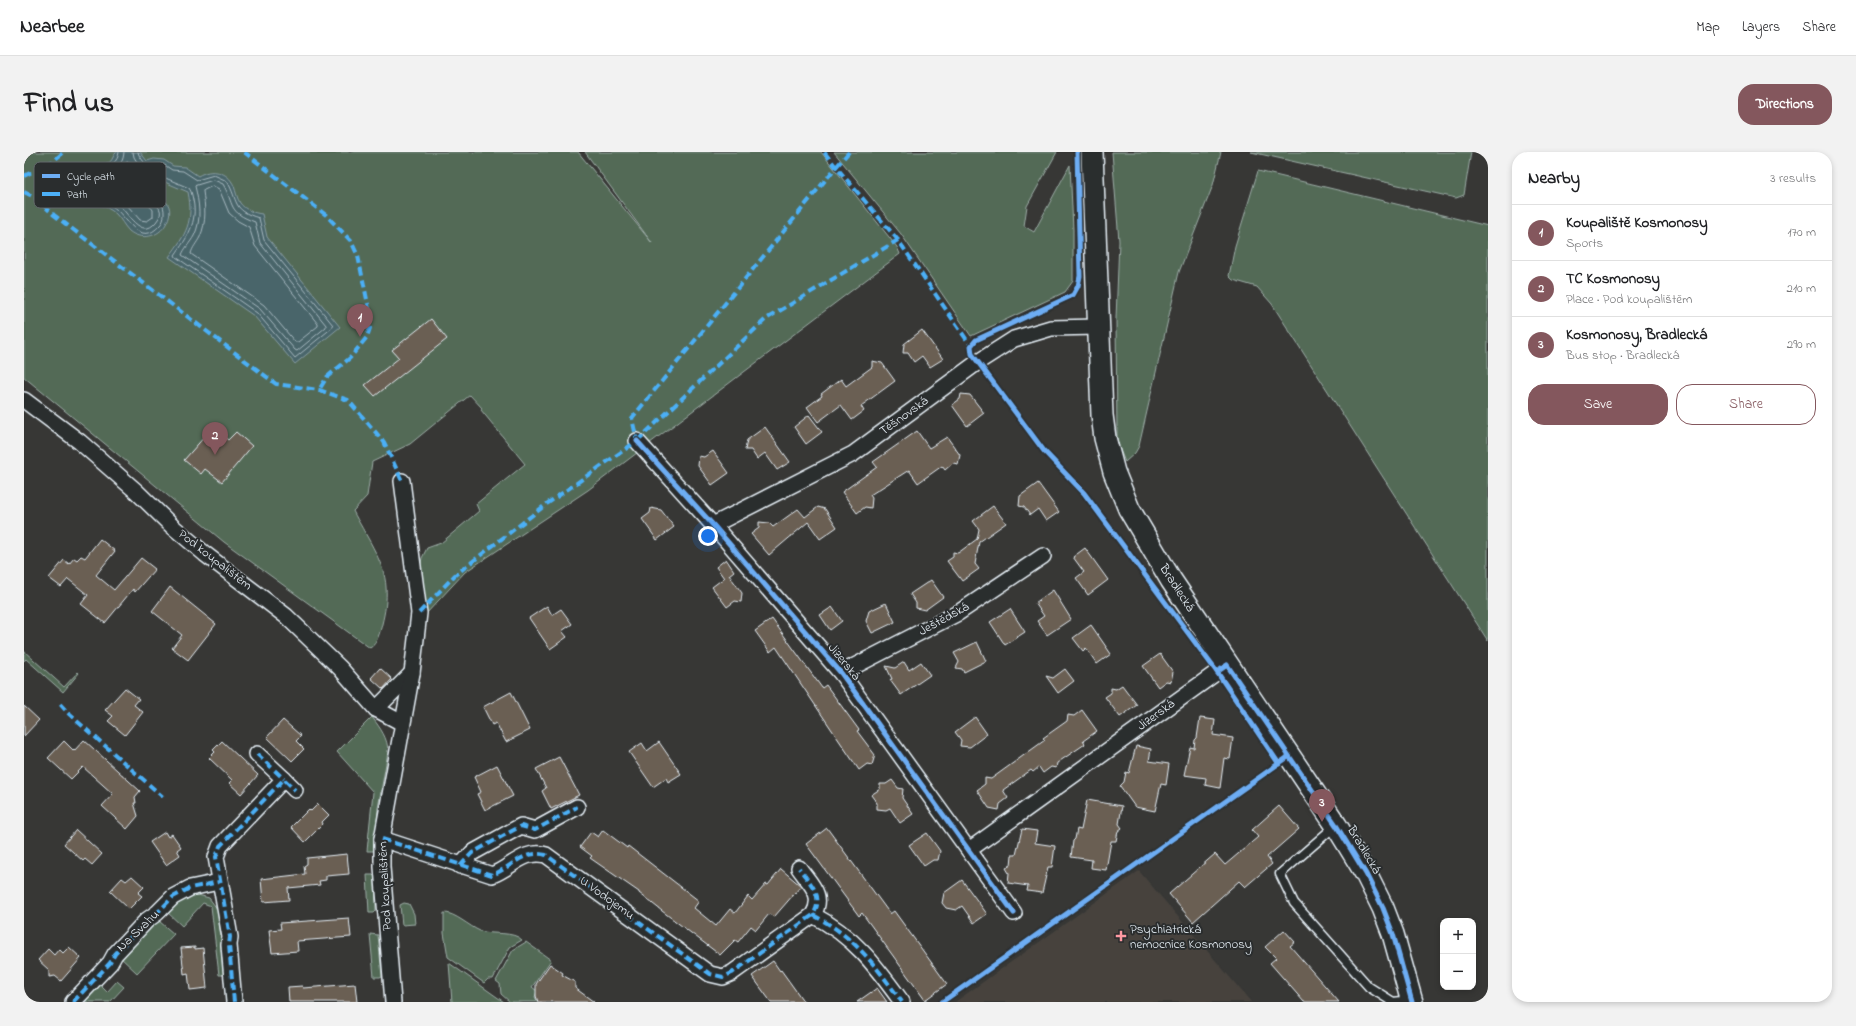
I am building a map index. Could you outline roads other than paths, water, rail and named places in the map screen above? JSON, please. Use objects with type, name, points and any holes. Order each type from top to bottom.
[{"type":"street","name":"Bradlecká","points":[[1092,152],[1100,390],[1102,415],[1114,472],[1129,509],[1171,580],[1336,825],[1366,874],[1383,908],[1393,934],[1412,1001]]},
{"type":"street","name":"Těšnovská","points":[[713,525],[853,454],[978,362],[1014,339],[1051,328],[1098,327]]},
{"type":"street","name":"Pod koupalištěm","points":[[24,400],[80,442],[205,554],[286,616],[340,668],[376,709],[402,723]]},
{"type":"street","name":"Jizerská","points":[[636,441],[713,525],[841,673],[1014,913]]},
{"type":"street","name":"Pod koupalištěm","points":[[393,1002],[382,867],[382,839],[412,673],[419,613],[402,481]]},
{"type":"street","name":"Ještědská","points":[[841,673],[958,613],[1043,556]]},
{"type":"street","name":"Jizerská","points":[[968,850],[1227,665]]},
{"type":"street","points":[[376,709],[412,673]]},
{"type":"street","points":[[257,754],[295,790]]},
{"type":"street","points":[[234,1002],[229,945],[230,937],[219,882],[216,857],[220,846],[284,779]]},
{"type":"street","points":[[460,866],[472,853],[521,826],[535,830],[578,807]]},
{"type":"street","name":"U Vodojemu","points":[[382,839],[460,866],[492,875],[500,872],[528,854],[534,853],[546,855],[710,974],[723,977],[732,973],[813,915]]},
{"type":"street","points":[[799,868],[817,894],[819,901],[813,915],[832,924],[866,954],[902,1002]]},
{"type":"street","name":"Na Svahu","points":[[73,1002],[110,963],[120,948],[147,920],[157,914],[173,897],[190,888],[219,882]]},
{"type":"lane","points":[[1336,825],[1280,874],[1294,903],[1369,987],[1393,1002],[1412,1001]]},
{"type":"water","points":[[117,152],[140,152],[147,161],[154,159],[164,160],[173,166],[185,167],[198,176],[208,172],[219,172],[228,177],[234,186],[240,203],[244,208],[250,211],[262,214],[267,237],[340,327],[295,364],[254,316],[169,257],[180,241],[187,227],[190,202],[188,192],[166,183],[166,162],[110,162]]},
{"type":"water","points":[[166,202],[169,206],[170,214],[166,224],[159,232],[154,235],[144,237],[129,231],[108,208],[166,208]]},
{"type":"place","name":"Koupaliště Kosmonosy","points":[[360,337]]},
{"type":"place","name":"TC Kosmonosy","points":[[215,455]]},
{"type":"place","name":"Kosmonosy, Bradlecká","points":[[1322,822]]},
{"type":"place","name":"Psychiatrická nemocnice Kosmonosy","points":[[1121,936]]}]
